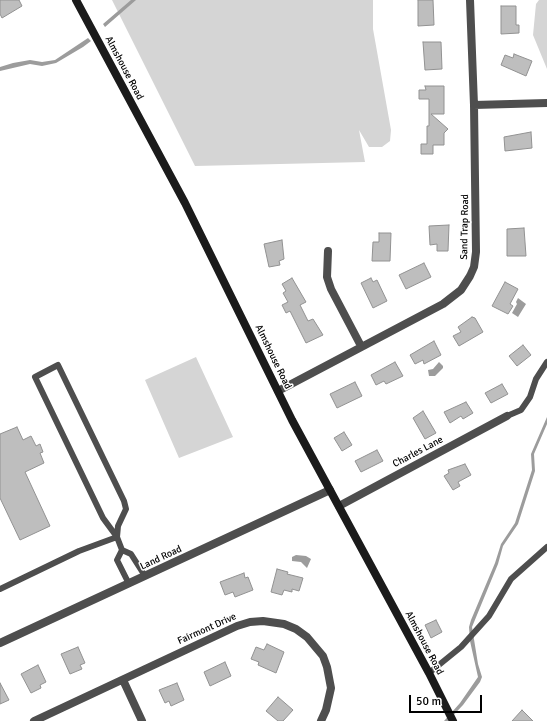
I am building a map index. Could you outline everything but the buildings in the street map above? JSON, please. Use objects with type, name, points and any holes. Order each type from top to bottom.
[{"type":"main road","name":"Almshouse Road","points":[[77,1],[194,221],[278,391],[430,673],[453,721]]},
{"type":"street","name":"Sand Trap Road","points":[[278,391],[454,296],[463,287],[472,271],[476,252],[474,105],[470,0]]},
{"type":"street","points":[[474,105],[547,103]]},
{"type":"street","points":[[328,251],[328,277],[331,289],[361,346]]},
{"type":"street","name":"Charles Lane","points":[[339,506],[507,416]]},
{"type":"street","name":"Land Road","points":[[0,644],[330,490]]},
{"type":"street","name":"Fairmont Drive","points":[[34,721],[237,626],[250,622],[272,621],[296,629],[314,644],[323,656],[328,667],[330,688],[326,710],[321,721]]},
{"type":"street","points":[[123,680],[142,721]]},
{"type":"lane","points":[[507,416],[521,410],[530,397],[536,379],[547,362]]},
{"type":"lane","points":[[117,537],[118,526],[126,508],[124,501],[58,365],[35,377],[103,518],[117,537],[122,550],[131,554],[145,576]]},
{"type":"lane","points":[[0,589],[79,552],[117,537]]},
{"type":"lane","points":[[430,673],[461,648],[488,616],[511,579],[547,547]]},
{"type":"lane","points":[[122,550],[117,560],[129,584]]},
{"type":"shaded area","points":[[112,0],[373,0],[373,29],[391,130],[390,141],[382,147],[369,147],[359,130],[365,162],[195,166]]},
{"type":"shaded area","points":[[131,0],[136,0],[105,27],[103,24]]},
{"type":"shaded area","points":[[539,0],[547,0],[547,69],[533,35],[536,4]]},
{"type":"shaded area","points":[[88,38],[91,41],[56,63],[42,66],[30,64],[0,71],[0,67],[13,63],[30,60],[42,62],[55,60]]},
{"type":"shaded area","points":[[518,298],[526,304],[518,317],[512,313],[517,304],[516,302]]},
{"type":"shaded area","points":[[196,357],[233,437],[179,458],[145,380]]},
{"type":"shaded area","points":[[439,362],[443,368],[435,376],[429,376],[428,370],[433,369]]},
{"type":"shaded area","points":[[547,417],[547,424],[534,454],[535,471],[518,524],[503,546],[498,564],[472,627],[478,664],[482,677],[463,705],[448,721],[444,721],[460,703],[478,677],[470,641],[469,627],[495,563],[501,544],[515,523],[532,470],[531,454]]},
{"type":"shaded area","points":[[296,555],[306,556],[311,559],[307,568],[301,562],[292,561],[292,557]]}]
